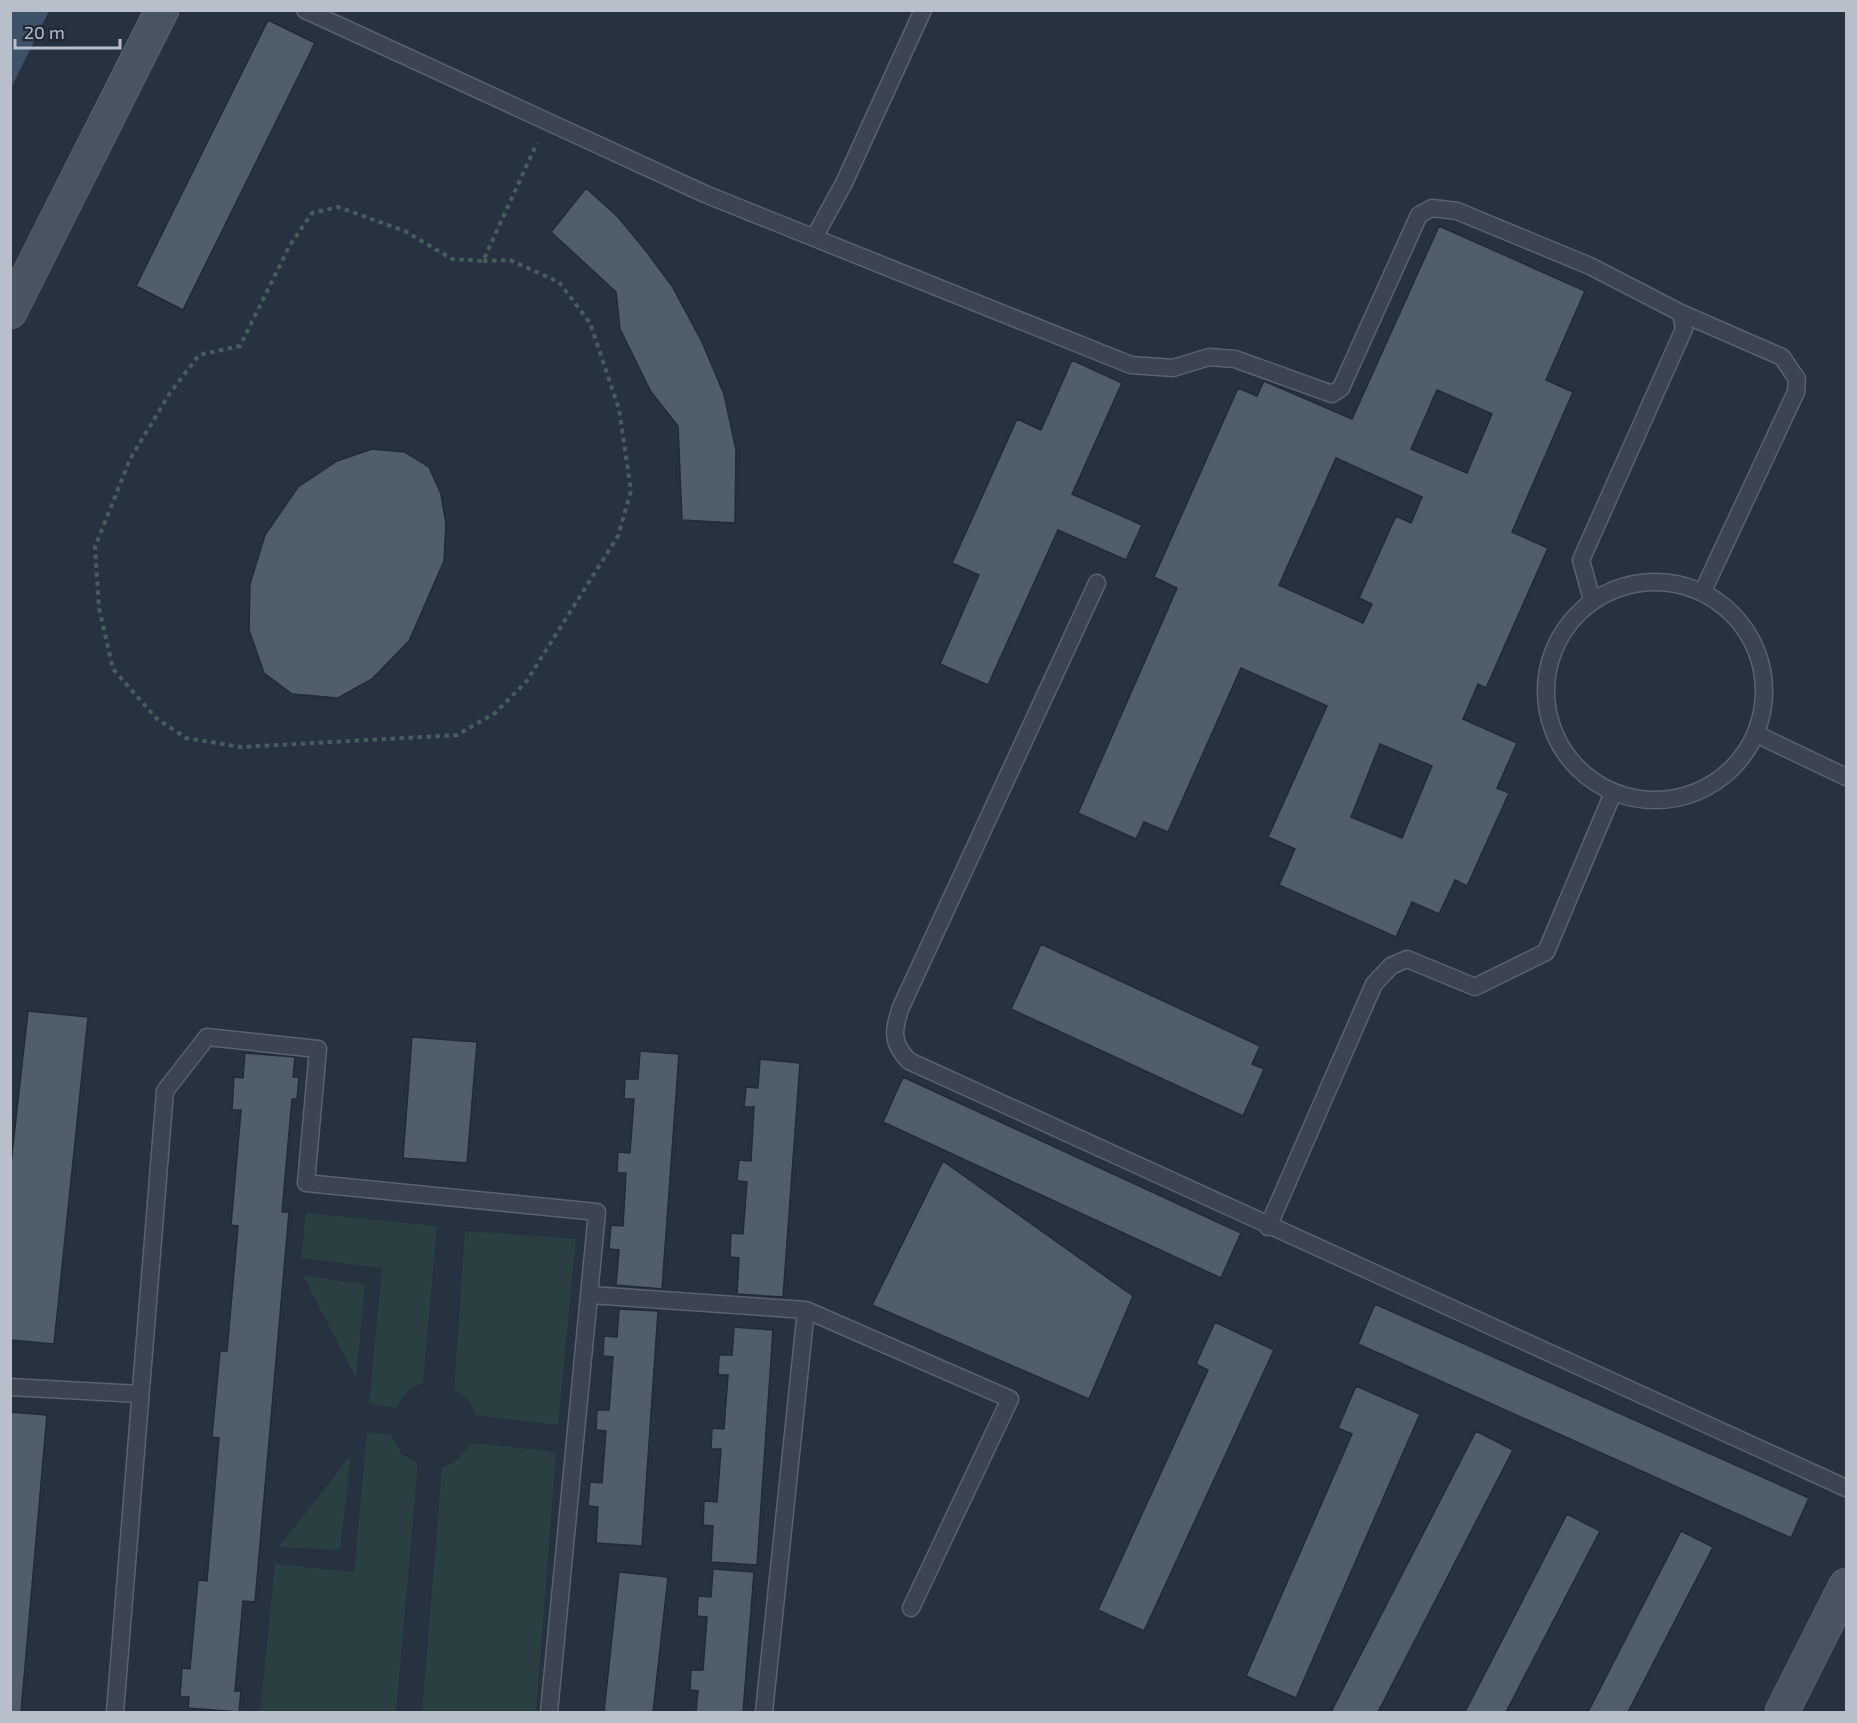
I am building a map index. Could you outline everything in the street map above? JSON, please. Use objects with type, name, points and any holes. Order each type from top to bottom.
[{"type":"main road","points":[[10,312],[162,10]]},
{"type":"main road","points":[[1782,1713],[1846,1585]]},
{"type":"lane","points":[[305,10],[705,194],[1131,365],[1173,368],[1209,357],[1235,359],[1332,394],[1341,388],[1419,215],[1432,208],[1457,211],[1590,266],[1682,313],[1782,357],[1797,379],[1796,392],[1703,591]]},
{"type":"lane","points":[[815,237],[844,183],[923,10]]},
{"type":"lane","points":[[1592,600],[1581,560],[1672,362],[1684,328],[1682,313]]},
{"type":"lane","points":[[1669,581],[1703,591],[1729,609],[1756,647],[1764,679],[1763,708],[1756,734],[1738,763],[1719,780],[1674,799],[1639,800],[1613,793],[1599,785],[1572,762],[1554,734],[1546,708],[1547,672],[1557,641],[1571,620],[1592,600],[1632,583],[1669,581]]},
{"type":"lane","points":[[1097,583],[901,1007],[894,1027],[897,1049],[909,1061],[1268,1227],[1846,1488]]},
{"type":"lane","points":[[1756,734],[1846,777]]},
{"type":"lane","points":[[1268,1227],[1374,984],[1391,966],[1407,959],[1474,987],[1546,951],[1613,793]]},
{"type":"lane","points":[[115,1713],[165,1091],[207,1037],[318,1049],[306,1183],[597,1212],[591,1296],[549,1713]]},
{"type":"lane","points":[[591,1296],[806,1310],[1010,1398],[911,1608]]},
{"type":"lane","points":[[764,1713],[806,1310]]},
{"type":"lane","points":[[10,1387],[140,1394]]},
{"type":"path","points":[[483,261],[547,121]]},
{"type":"path","points":[[338,207],[405,231],[452,259],[483,261],[510,260],[559,282],[590,323],[619,409],[632,491],[618,536],[526,682],[495,713],[458,735],[241,747],[186,738],[156,718],[113,669],[99,608],[95,547],[129,459],[170,393],[199,355],[240,346],[291,245],[312,213],[338,207]]},
{"type":"green space","points":[[306,1213],[437,1226],[423,1383],[410,1389],[395,1408],[369,1403],[382,1268],[301,1258]]},
{"type":"green space","points":[[465,1231],[576,1239],[558,1425],[475,1415],[468,1400],[454,1390]]},
{"type":"green space","points":[[303,1276],[365,1284],[356,1378]]},
{"type":"green space","points":[[367,1432],[391,1435],[402,1455],[418,1463],[396,1712],[260,1712],[275,1564],[354,1572]]},
{"type":"green space","points":[[472,1443],[556,1452],[536,1712],[422,1712],[442,1468],[455,1462]]},
{"type":"green space","points":[[351,1455],[340,1550],[279,1547]]},
{"type":"water","points":[[10,11],[49,11],[11,88]]},
{"type":"building","points":[[268,20],[315,43],[183,310],[136,286]]},
{"type":"building","points":[[586,188],[618,217],[646,251],[672,286],[702,342],[724,394],[736,450],[735,523],[682,520],[678,426],[651,392],[620,329],[616,292],[551,232]]},
{"type":"building","points":[[1439,226],[1585,291],[1546,380],[1573,392],[1512,532],[1548,548],[1486,688],[1478,684],[1463,719],[1517,743],[1497,788],[1509,793],[1467,886],[1455,880],[1439,914],[1412,902],[1396,937],[1279,885],[1295,849],[1268,837],[1327,706],[1241,668],[1168,832],[1144,822],[1136,839],[1078,813],[1177,588],[1154,577],[1238,388],[1257,396],[1264,381],[1352,419]],"holes":[[[1437,390],[1492,414],[1467,473],[1411,449]],[[1336,458],[1422,497],[1411,523],[1396,516],[1359,598],[1372,604],[1363,623],[1279,585]],[[1380,744],[1432,766],[1402,838],[1351,817]]]},
{"type":"building","points":[[1072,360],[1122,383],[1072,494],[1142,525],[1126,560],[1058,530],[988,685],[940,664],[979,575],[952,563],[1017,419],[1041,430]]},
{"type":"building","points":[[372,449],[405,452],[429,467],[441,494],[446,524],[444,561],[409,641],[372,679],[338,698],[292,694],[264,673],[249,630],[250,584],[265,535],[298,487],[337,461]]},
{"type":"building","points":[[1041,944],[1260,1046],[1252,1064],[1264,1069],[1243,1116],[1011,1009]]},
{"type":"building","points":[[28,1011],[88,1017],[54,1344],[10,1340],[10,1172]]},
{"type":"building","points":[[412,1037],[477,1042],[467,1163],[403,1158]]},
{"type":"building","points":[[640,1051],[679,1054],[662,1289],[616,1285],[619,1250],[609,1249],[611,1225],[623,1226],[626,1173],[617,1173],[618,1152],[630,1153],[634,1099],[624,1099],[625,1079],[638,1079]]},
{"type":"building","points":[[245,1053],[295,1057],[293,1077],[299,1077],[297,1099],[292,1099],[282,1212],[289,1212],[255,1602],[243,1601],[235,1691],[241,1691],[239,1712],[188,1708],[189,1697],[180,1697],[182,1668],[190,1669],[198,1580],[207,1581],[219,1438],[212,1437],[220,1351],[227,1351],[238,1226],[231,1225],[241,1110],[232,1110],[234,1077],[243,1078]]},
{"type":"building","points":[[760,1059],[800,1063],[783,1297],[737,1294],[739,1258],[730,1257],[731,1233],[743,1234],[747,1182],[737,1181],[739,1160],[751,1161],[754,1107],[744,1107],[746,1087],[758,1088]]},
{"type":"building","points":[[903,1077],[1241,1233],[1221,1278],[883,1122]]},
{"type":"building","points":[[943,1161],[1133,1296],[1089,1399],[872,1305]]},
{"type":"building","points":[[1375,1304],[1809,1498],[1791,1538],[1358,1344]]},
{"type":"building","points":[[619,1309],[658,1311],[642,1546],[596,1543],[598,1507],[588,1506],[590,1482],[602,1483],[606,1431],[596,1430],[597,1410],[609,1410],[613,1357],[603,1356],[604,1336],[617,1337]]},
{"type":"building","points":[[1215,1322],[1274,1350],[1144,1631],[1098,1610],[1208,1370],[1196,1364]]},
{"type":"building","points":[[734,1327],[773,1330],[757,1565],[711,1562],[713,1526],[703,1525],[704,1501],[717,1502],[721,1449],[711,1449],[712,1428],[724,1429],[728,1375],[718,1375],[719,1355],[732,1355]]},
{"type":"building","points":[[1356,1386],[1420,1414],[1296,1698],[1246,1676],[1352,1434],[1338,1428]]},
{"type":"building","points":[[10,1412],[47,1415],[21,1712],[10,1712]]},
{"type":"building","points":[[1476,1431],[1513,1450],[1378,1712],[1331,1712]]},
{"type":"building","points":[[1567,1514],[1600,1531],[1506,1712],[1465,1712]]},
{"type":"building","points":[[1681,1531],[1713,1547],[1628,1712],[1588,1712]]},
{"type":"building","points":[[713,1569],[754,1572],[743,1712],[696,1712],[698,1691],[690,1690],[691,1670],[703,1670],[707,1617],[697,1616],[698,1596],[711,1597]]},
{"type":"building","points":[[619,1572],[668,1577],[653,1712],[604,1712]]}]
